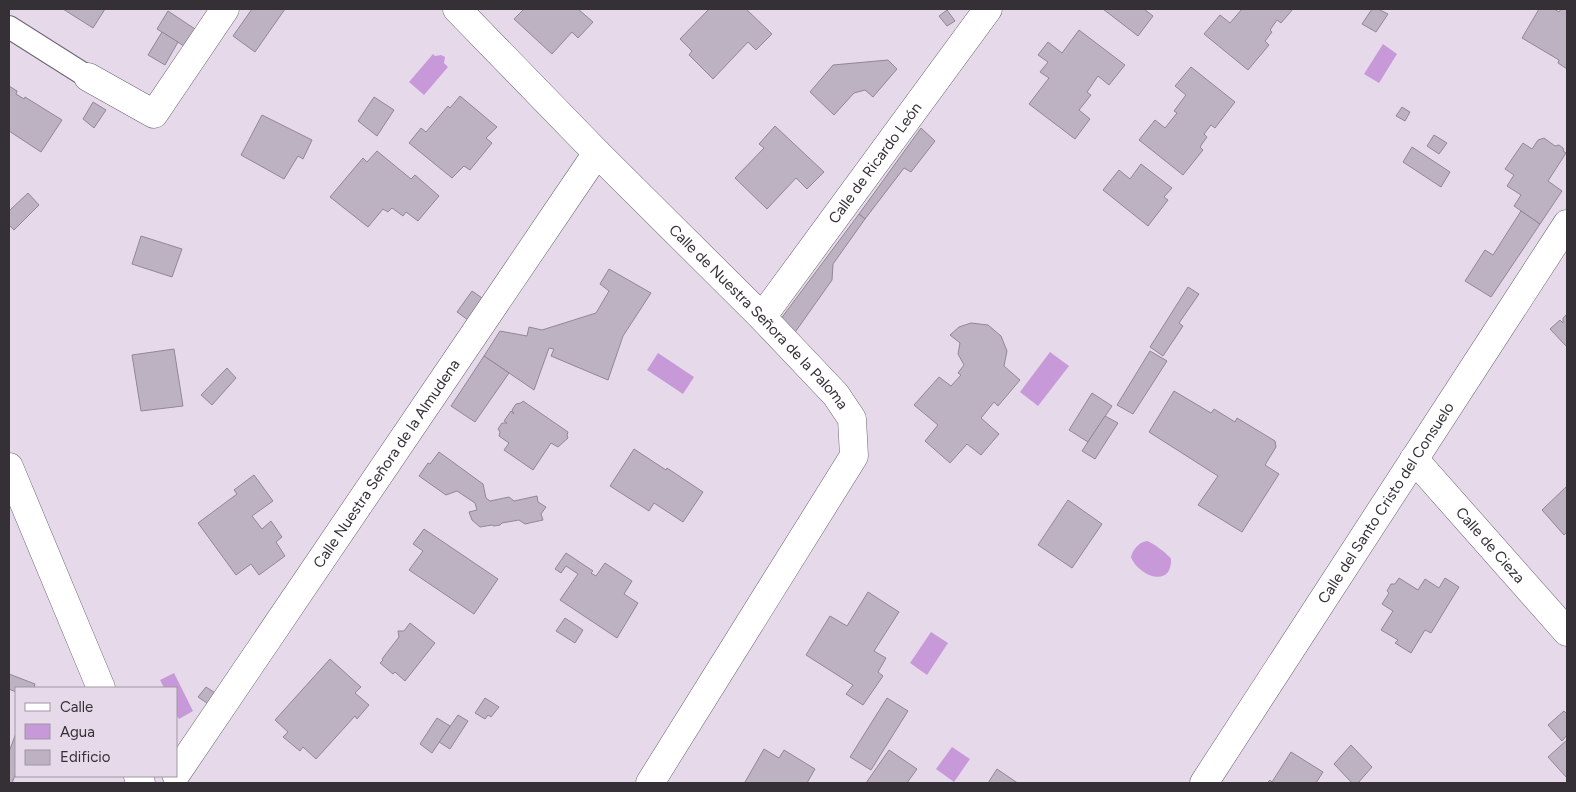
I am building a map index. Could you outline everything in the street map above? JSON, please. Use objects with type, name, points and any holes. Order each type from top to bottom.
[{"type":"street","points":[[9,28],[88,77],[154,114],[225,9]]},
{"type":"street","name":"Calle de Ricardo León","points":[[762,317],[988,9]]},
{"type":"street","name":"Calle de Nuestra Señora de la Paloma","points":[[469,13],[597,152],[762,317],[836,395],[852,419],[854,456],[650,783]]},
{"type":"street","name":"Calle Nuestra Señora de la Almudena","points":[[178,772],[597,152]]},
{"type":"street","name":"Calle del Santo Cristo del Consuelo","points":[[1204,783],[1567,224]]},
{"type":"street","name":"Calle de Cieza","points":[[1414,459],[1567,632]]},
{"type":"street","points":[[9,467],[101,687]]},
{"type":"water","points":[[1383,44],[1397,54],[1379,83],[1364,74]]},
{"type":"water","points":[[433,54],[445,57],[444,63],[448,67],[424,95],[409,82]]},
{"type":"water","points":[[1050,352],[1069,366],[1038,406],[1020,392]]},
{"type":"water","points":[[658,353],[694,377],[683,394],[647,370]]},
{"type":"water","points":[[1147,541],[1171,559],[1170,568],[1161,577],[1147,574],[1140,570],[1131,557],[1139,544]]},
{"type":"water","points":[[931,632],[948,643],[927,675],[910,663]]},
{"type":"water","points":[[174,673],[193,711],[179,719],[178,687],[164,687],[160,680]]},
{"type":"water","points":[[952,747],[970,759],[954,782],[936,769]]},
{"type":"building","points":[[63,9],[105,9],[93,28]]},
{"type":"building","points":[[252,9],[285,9],[255,52],[233,36]]},
{"type":"building","points":[[524,9],[578,9],[593,22],[578,38],[572,32],[552,54],[514,19]]},
{"type":"building","points":[[709,9],[746,9],[772,34],[756,50],[748,42],[713,79],[689,55],[692,51],[680,39]]},
{"type":"building","points":[[1103,9],[1144,9],[1153,16],[1138,36]]},
{"type":"building","points":[[1242,9],[1293,9],[1281,23],[1277,20],[1270,30],[1272,32],[1265,41],[1269,45],[1248,70],[1204,34],[1220,15],[1230,23]]},
{"type":"building","points":[[1372,9],[1378,9],[1388,14],[1376,32],[1362,24]]},
{"type":"building","points":[[1539,9],[1554,9],[1559,12],[1561,9],[1567,9],[1567,69],[1558,63],[1559,60],[1522,38]]},
{"type":"building","points":[[947,10],[955,21],[947,26],[939,16]]},
{"type":"building","points":[[168,11],[195,29],[184,46],[157,29]]},
{"type":"building","points":[[1079,30],[1125,65],[1109,85],[1098,76],[1087,92],[1091,95],[1079,110],[1090,119],[1075,139],[1029,104],[1049,78],[1040,72],[1048,62],[1038,55],[1048,42],[1062,53]]},
{"type":"building","points":[[162,32],[178,42],[165,65],[148,55]]},
{"type":"building","points":[[888,60],[897,69],[873,97],[865,90],[854,93],[834,115],[810,92],[833,65]]},
{"type":"building","points":[[1191,67],[1235,102],[1215,128],[1211,125],[1204,134],[1207,137],[1200,147],[1203,150],[1183,175],[1139,140],[1155,120],[1165,128],[1177,113],[1174,111],[1186,95],[1175,86]]},
{"type":"building","points":[[9,86],[17,91],[16,94],[24,99],[25,97],[62,120],[41,152],[9,131]]},
{"type":"building","points":[[460,96],[497,127],[486,138],[492,143],[470,170],[464,166],[452,178],[409,143],[421,128],[426,132],[448,106],[450,108]]},
{"type":"building","points":[[374,97],[394,110],[377,136],[358,121]]},
{"type":"building","points":[[93,102],[106,110],[94,128],[83,119]]},
{"type":"building","points":[[1402,107],[1410,112],[1405,121],[1396,116]]},
{"type":"building","points":[[262,115],[312,140],[303,159],[298,156],[284,179],[241,155]]},
{"type":"building","points":[[775,126],[824,172],[807,189],[796,178],[767,209],[735,178],[764,148],[759,144]]},
{"type":"building","points":[[921,128],[935,141],[911,172],[904,168],[865,219],[859,214]]},
{"type":"building","points":[[1434,135],[1447,143],[1439,154],[1427,146]]},
{"type":"building","points":[[1544,138],[1555,146],[1559,145],[1566,153],[1548,181],[1562,191],[1540,224],[1514,206],[1521,195],[1507,186],[1514,175],[1505,169],[1523,143],[1532,149],[1538,140]]},
{"type":"building","points":[[1412,147],[1450,172],[1441,187],[1403,162]]},
{"type":"building","points":[[377,151],[411,179],[415,175],[439,196],[418,221],[406,212],[403,216],[392,208],[388,212],[383,209],[368,227],[330,197],[363,158],[367,162]]},
{"type":"building","points":[[1141,164],[1172,188],[1164,197],[1168,200],[1148,226],[1103,190],[1119,170],[1130,179]]},
{"type":"building","points":[[28,193],[39,205],[14,230],[9,225],[9,211]]},
{"type":"building","points":[[1521,211],[1540,224],[1491,297],[1465,281],[1485,250],[1493,255]]},
{"type":"building","points":[[859,214],[865,219],[833,264],[832,280],[791,338],[777,324]]},
{"type":"building","points":[[141,236],[182,249],[172,277],[132,264]]},
{"type":"building","points":[[609,269],[651,293],[623,336],[608,380],[551,356],[554,349],[549,348],[534,390],[484,356],[500,331],[527,336],[529,327],[542,330],[596,313],[609,291],[600,284]]},
{"type":"building","points":[[1188,287],[1199,294],[1179,323],[1183,326],[1163,356],[1150,347]]},
{"type":"building","points":[[472,291],[482,298],[468,320],[457,312]]},
{"type":"building","points":[[1566,315],[1567,347],[1550,329],[1560,320],[1563,323],[1563,318]]},
{"type":"building","points":[[971,323],[988,325],[1001,336],[1007,351],[1004,366],[1020,380],[998,406],[994,402],[981,418],[999,434],[981,455],[967,444],[950,463],[925,441],[938,425],[914,405],[939,377],[951,386],[961,375],[958,373],[964,365],[958,354],[960,343],[950,335],[959,327]]},
{"type":"building","points":[[174,349],[183,406],[141,411],[132,355]]},
{"type":"building","points":[[1150,351],[1167,361],[1133,414],[1117,405]]},
{"type":"building","points":[[484,356],[509,373],[475,422],[451,406]]},
{"type":"building","points":[[227,368],[236,378],[212,405],[201,395]]},
{"type":"building","points":[[1174,391],[1211,413],[1214,409],[1235,422],[1237,418],[1275,441],[1276,447],[1265,465],[1279,474],[1242,532],[1198,505],[1218,476],[1149,432]]},
{"type":"building","points":[[1092,393],[1112,406],[1088,442],[1069,430]]},
{"type":"building","points":[[523,401],[568,432],[568,438],[558,447],[551,443],[533,470],[504,450],[509,443],[499,436],[500,432],[498,429],[502,423],[507,423],[504,421],[511,411],[514,414],[512,410],[516,404]]},
{"type":"building","points":[[1105,416],[1118,423],[1095,459],[1082,451]]},
{"type":"building","points":[[634,449],[703,492],[683,522],[654,503],[649,511],[610,486]]},
{"type":"building","points":[[439,452],[483,484],[486,498],[490,501],[509,497],[514,501],[537,496],[538,502],[546,507],[541,514],[543,520],[525,524],[519,520],[500,525],[480,527],[472,520],[469,512],[477,510],[475,503],[457,491],[446,495],[419,476]]},
{"type":"building","points":[[254,475],[273,501],[252,516],[262,529],[271,521],[282,537],[276,542],[285,556],[259,575],[251,564],[236,575],[198,523],[237,494],[234,490]]},
{"type":"building","points":[[1567,486],[1567,532],[1564,535],[1542,510]]},
{"type":"building","points":[[1068,500],[1102,524],[1072,568],[1038,545]]},
{"type":"building","points":[[424,529],[498,579],[474,614],[409,570],[423,551],[413,544]]},
{"type":"building","points":[[566,553],[593,571],[591,573],[596,576],[605,563],[632,581],[624,594],[638,603],[617,638],[560,600],[578,574],[566,566],[561,573],[555,569]]},
{"type":"building","points":[[1399,578],[1418,590],[1425,579],[1439,588],[1445,578],[1459,587],[1431,633],[1425,630],[1411,653],[1395,643],[1398,640],[1381,630],[1393,611],[1382,604],[1389,593],[1387,591],[1391,584],[1395,584]]},
{"type":"building","points":[[868,592],[899,612],[874,651],[886,658],[878,672],[883,676],[863,705],[846,694],[853,685],[806,655],[830,616],[847,626]]},
{"type":"building","points":[[565,618],[583,630],[575,643],[556,631]]},
{"type":"building","points":[[410,623],[435,643],[405,681],[380,663],[399,637],[398,631],[404,631]]},
{"type":"building","points":[[330,659],[361,687],[355,693],[369,705],[357,719],[355,716],[316,759],[303,747],[300,751],[283,737],[288,732],[275,720]]},
{"type":"building","points":[[9,674],[35,684],[34,687],[15,687],[15,692],[9,689]]},
{"type":"building","points":[[206,687],[220,696],[213,707],[198,697]]},
{"type":"building","points":[[485,698],[499,707],[491,717],[488,715],[485,719],[475,713]]},
{"type":"building","points":[[887,698],[908,711],[871,770],[850,757]]},
{"type":"building","points":[[1564,711],[1567,714],[1567,735],[1562,741],[1548,725]]},
{"type":"building","points":[[458,715],[468,721],[450,749],[439,742]]},
{"type":"building","points":[[437,718],[450,726],[432,753],[420,744]]},
{"type":"building","points":[[15,736],[15,776],[12,783],[9,783],[9,752]]},
{"type":"building","points":[[1567,740],[1567,778],[1548,757]]},
{"type":"building","points":[[1351,745],[1372,767],[1358,783],[1352,783],[1334,764]]},
{"type":"building","points":[[764,749],[779,758],[784,750],[815,769],[807,783],[745,782]]},
{"type":"building","points":[[889,750],[917,769],[907,783],[866,783]]},
{"type":"building","points":[[1291,752],[1323,772],[1316,783],[1267,783],[1270,780],[1272,782]]},
{"type":"building","points":[[997,769],[1016,782],[1018,783],[988,783]]}]
